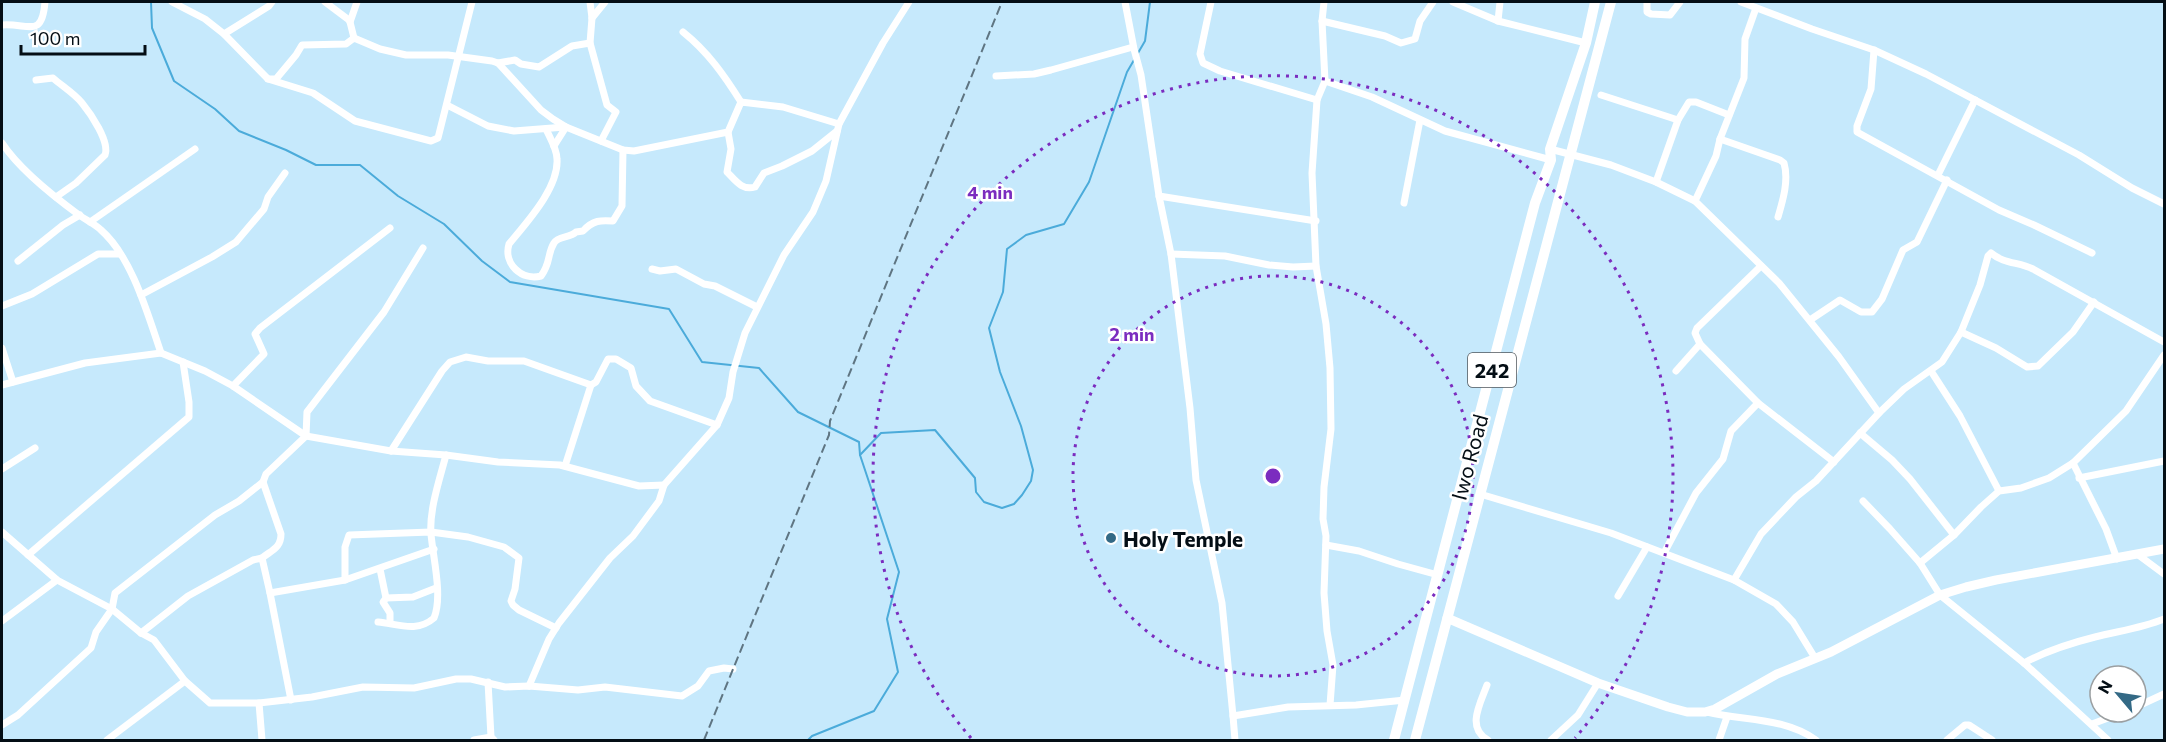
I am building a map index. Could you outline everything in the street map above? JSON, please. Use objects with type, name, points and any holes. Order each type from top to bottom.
[{"type":"main road","name":"Iwo Road","points":[[1394,741],[1535,203],[1551,160],[1550,148],[1586,43],[1595,2]]},
{"type":"main road","name":"Iwo Road","points":[[1415,741],[1611,2]]},
{"type":"street","points":[[2,25],[36,26],[42,22],[44,17],[45,2]]},
{"type":"street","points":[[172,2],[205,19],[224,34],[268,79],[313,93],[355,121],[431,141],[438,138],[472,2]]},
{"type":"street","points":[[224,34],[272,2]]},
{"type":"street","points":[[325,2],[350,20],[354,38]]},
{"type":"street","points":[[350,22],[357,2]]},
{"type":"street","points":[[590,2],[592,18],[590,43],[607,105],[616,112],[601,141]]},
{"type":"street","points":[[592,18],[605,2]]},
{"type":"street","points":[[530,686],[549,639],[556,628],[603,567],[633,536],[659,501],[664,485],[717,425],[729,398],[733,372],[745,333],[784,255],[813,212],[826,181],[838,128],[883,43],[909,2]]},
{"type":"street","points":[[1125,2],[1133,48],[1141,75],[1159,196],[1171,254],[1190,408],[1196,480],[1222,603],[1235,741]]},
{"type":"street","points":[[1211,2],[1200,54],[1203,63],[1317,100]]},
{"type":"street","points":[[1324,2],[1322,21],[1325,81],[1317,100],[1312,173],[1316,221],[1316,266],[1326,324],[1330,368],[1331,429],[1323,498],[1326,545],[1324,593],[1333,665],[1330,705]]},
{"type":"street","points":[[1322,21],[1385,36],[1401,43],[1415,39],[1420,21],[1433,2]]},
{"type":"street","points":[[1454,2],[1498,21],[1586,43]]},
{"type":"street","points":[[1498,21],[1500,2]]},
{"type":"street","points":[[1647,2],[1647,12],[1670,15],[1680,2]]},
{"type":"street","points":[[1741,2],[1874,50],[2079,155],[2132,188],[2164,204]]},
{"type":"street","points":[[1695,201],[1716,156],[1720,139],[1744,78],[1745,39],[1756,8]]},
{"type":"street","points":[[683,32],[701,46],[724,75],[741,102]]},
{"type":"street","points":[[268,79],[276,79],[302,45],[346,44],[354,38]]},
{"type":"street","points":[[354,38],[380,49],[406,55],[460,56],[498,63],[515,60],[521,64],[539,67],[572,46],[590,43]]},
{"type":"street","points":[[996,76],[1034,74],[1133,48]]},
{"type":"street","points":[[1874,50],[1871,89],[1857,126],[1857,132],[1999,210],[2092,253]]},
{"type":"street","points":[[506,73],[515,60]]},
{"type":"street","points":[[498,63],[541,110],[566,127],[623,150],[634,151],[728,132]]},
{"type":"street","points":[[36,80],[53,78],[82,103],[104,138],[107,149],[105,155],[76,183],[56,197]]},
{"type":"street","points":[[1325,81],[1372,97],[1455,134],[1551,160]]},
{"type":"street","points":[[1601,95],[1678,120]]},
{"type":"street","points":[[1938,175],[1974,100]]},
{"type":"street","points":[[741,102],[783,107],[838,128]]},
{"type":"street","points":[[741,102],[728,132],[731,149],[727,172],[741,185],[750,189],[755,187],[764,173],[812,151],[838,128]]},
{"type":"street","points":[[1656,182],[1678,120],[1686,105],[1691,102],[1730,115]]},
{"type":"street","points":[[447,105],[488,126],[514,131],[566,127]]},
{"type":"street","points":[[1404,203],[1420,120]]},
{"type":"street","points":[[554,146],[566,127]]},
{"type":"street","points":[[546,129],[558,160],[553,182],[546,195],[509,244],[508,250],[508,256],[517,272],[525,277],[541,276],[547,267],[554,243],[558,240],[583,231],[591,222],[608,220],[610,222],[615,218],[622,206],[623,150]]},
{"type":"street","points":[[1720,139],[1784,163],[1786,176],[1778,217]]},
{"type":"street","points":[[2,143],[12,156],[56,197],[102,230],[120,254],[141,295],[161,353]]},
{"type":"street","points":[[1550,148],[1611,165],[1656,182],[1695,201],[1779,283],[1810,320],[1879,413]]},
{"type":"street","points":[[90,222],[195,149]]},
{"type":"street","points":[[141,295],[236,242],[264,209],[267,197],[285,173]]},
{"type":"street","points":[[1810,320],[1840,300],[1861,312],[1872,312],[1882,299],[1903,250],[1917,242],[1947,180]]},
{"type":"street","points":[[1159,196],[1316,221]]},
{"type":"street","points":[[18,261],[63,225],[80,216]]},
{"type":"street","points":[[233,386],[264,354],[255,334],[260,328],[390,228]]},
{"type":"street","points":[[2,725],[18,715],[91,648],[96,632],[112,609],[115,593],[215,515],[239,501],[263,482],[266,474],[306,436],[307,412],[384,312],[423,248]]},
{"type":"street","points":[[1734,580],[1761,534],[1796,497],[1816,481],[1879,413],[1905,389],[1942,362],[1961,332],[1991,253],[2011,264],[2021,264],[2164,342]]},
{"type":"street","points":[[2,306],[32,294],[98,254],[120,254]]},
{"type":"street","points":[[1171,254],[1225,256],[1269,265],[1293,267],[1316,266]]},
{"type":"street","points":[[1761,267],[1697,328],[1695,333],[1700,344],[1758,403],[1834,462]]},
{"type":"street","points":[[652,269],[660,271],[676,269],[757,307]]},
{"type":"street","points":[[1961,332],[1996,348],[2027,367],[2038,366],[2073,332],[2094,302]]},
{"type":"street","points":[[1676,371],[1700,344]]},
{"type":"street","points":[[2,348],[13,382]]},
{"type":"street","points":[[2,385],[85,363],[161,353],[233,386],[306,436],[391,451],[565,466],[639,486],[664,485]]},
{"type":"street","points":[[1920,563],[1954,535],[2000,491],[2021,488],[2049,478],[2073,463],[2126,411],[2164,355]]},
{"type":"street","points":[[391,451],[442,371],[450,362],[458,358],[524,361],[591,385]]},
{"type":"street","points":[[565,466],[591,385],[596,382],[608,359],[616,359],[631,368],[636,386],[650,401],[717,425]]},
{"type":"street","points":[[28,555],[189,417],[183,362]]},
{"type":"street","points":[[1931,370],[1960,416],[2000,491]]},
{"type":"street","points":[[1664,553],[1696,493],[1723,459],[1731,431],[1758,403]]},
{"type":"street","points":[[1860,433],[1910,479],[1954,535]]},
{"type":"street","points":[[2,469],[35,448]]},
{"type":"street","points":[[378,622],[419,627],[429,623],[437,611],[431,532],[435,497],[446,454]]},
{"type":"street","points":[[2079,478],[2164,461]]},
{"type":"street","points":[[2073,463],[2106,529],[2117,559]]},
{"type":"street","points":[[141,633],[188,596],[279,547],[281,534],[263,482]]},
{"type":"street","points":[[1480,494],[1611,533],[1734,580],[1776,604],[1793,622],[1815,658]]},
{"type":"street","points":[[1863,501],[1920,563],[1940,595],[2024,663],[2088,720]]},
{"type":"street","points":[[2,532],[57,580],[112,609],[141,633],[154,640],[185,681],[210,702],[259,703],[291,700],[363,687],[414,688],[456,679],[471,679],[505,687],[530,686],[578,690],[605,687],[682,696],[698,686],[709,671],[733,669]]},
{"type":"street","points":[[345,580],[345,547],[349,535],[431,532],[468,537],[510,550],[519,558],[511,601],[513,605],[556,628]]},
{"type":"street","points":[[1326,545],[1359,551],[1438,575]]},
{"type":"street","points":[[1617,596],[1647,547]]},
{"type":"street","points":[[270,593],[345,580],[434,549]]},
{"type":"street","points":[[1705,712],[1715,709],[1777,674],[1831,652],[1940,595],[1966,586],[2164,549]]},
{"type":"street","points":[[2137,555],[2164,574]]},
{"type":"street","points":[[262,558],[291,700]]},
{"type":"street","points":[[380,569],[386,598],[383,602],[390,613],[390,623]]},
{"type":"street","points":[[2,621],[57,580]]},
{"type":"street","points":[[386,598],[413,597],[436,588]]},
{"type":"street","points":[[1447,618],[1598,683],[1668,707],[1687,712],[1705,712],[1782,724],[1816,741]]},
{"type":"street","points":[[2024,663],[2041,654],[2095,637],[2150,625],[2164,619]]},
{"type":"street","points":[[107,741],[185,681]]},
{"type":"street","points":[[474,741],[492,739],[488,682]]},
{"type":"street","points":[[1551,741],[1578,715],[1598,683]]},
{"type":"street","points":[[1486,685],[1478,711],[1476,728],[1478,734],[1488,741]]},
{"type":"street","points":[[2148,701],[2164,694]]},
{"type":"street","points":[[1233,716],[1288,707],[1405,700]]},
{"type":"street","points":[[259,703],[262,741]]},
{"type":"street","points":[[1719,741],[1727,717]]},
{"type":"street","points":[[2092,724],[2108,741]]},
{"type":"street","points":[[1947,741],[1965,725],[1969,725],[1992,741]]},
{"type":"waterway","points":[[151,2],[152,28],[174,81],[215,109],[239,131],[316,165],[360,165],[398,196],[444,224],[482,261],[510,282],[669,309],[702,362],[759,368],[798,412],[859,442],[860,455]]},
{"type":"waterway","points":[[1138,53],[1145,41],[1150,2]]},
{"type":"waterway","points":[[808,740],[812,736],[874,711],[898,672],[887,619],[899,572],[860,455],[881,433],[935,430],[975,478],[976,492],[984,502],[1002,508],[1014,504],[1031,481],[1033,470],[1021,426],[1000,372],[989,328],[1003,292],[1007,249],[1026,235],[1064,224],[1089,182],[1127,72],[1134,60]]},
{"type":"railway","points":[[704,740],[829,435],[830,421],[1002,2]]},
{"type":"place","name":"Holy Temple","points":[[1111,538]]}]
